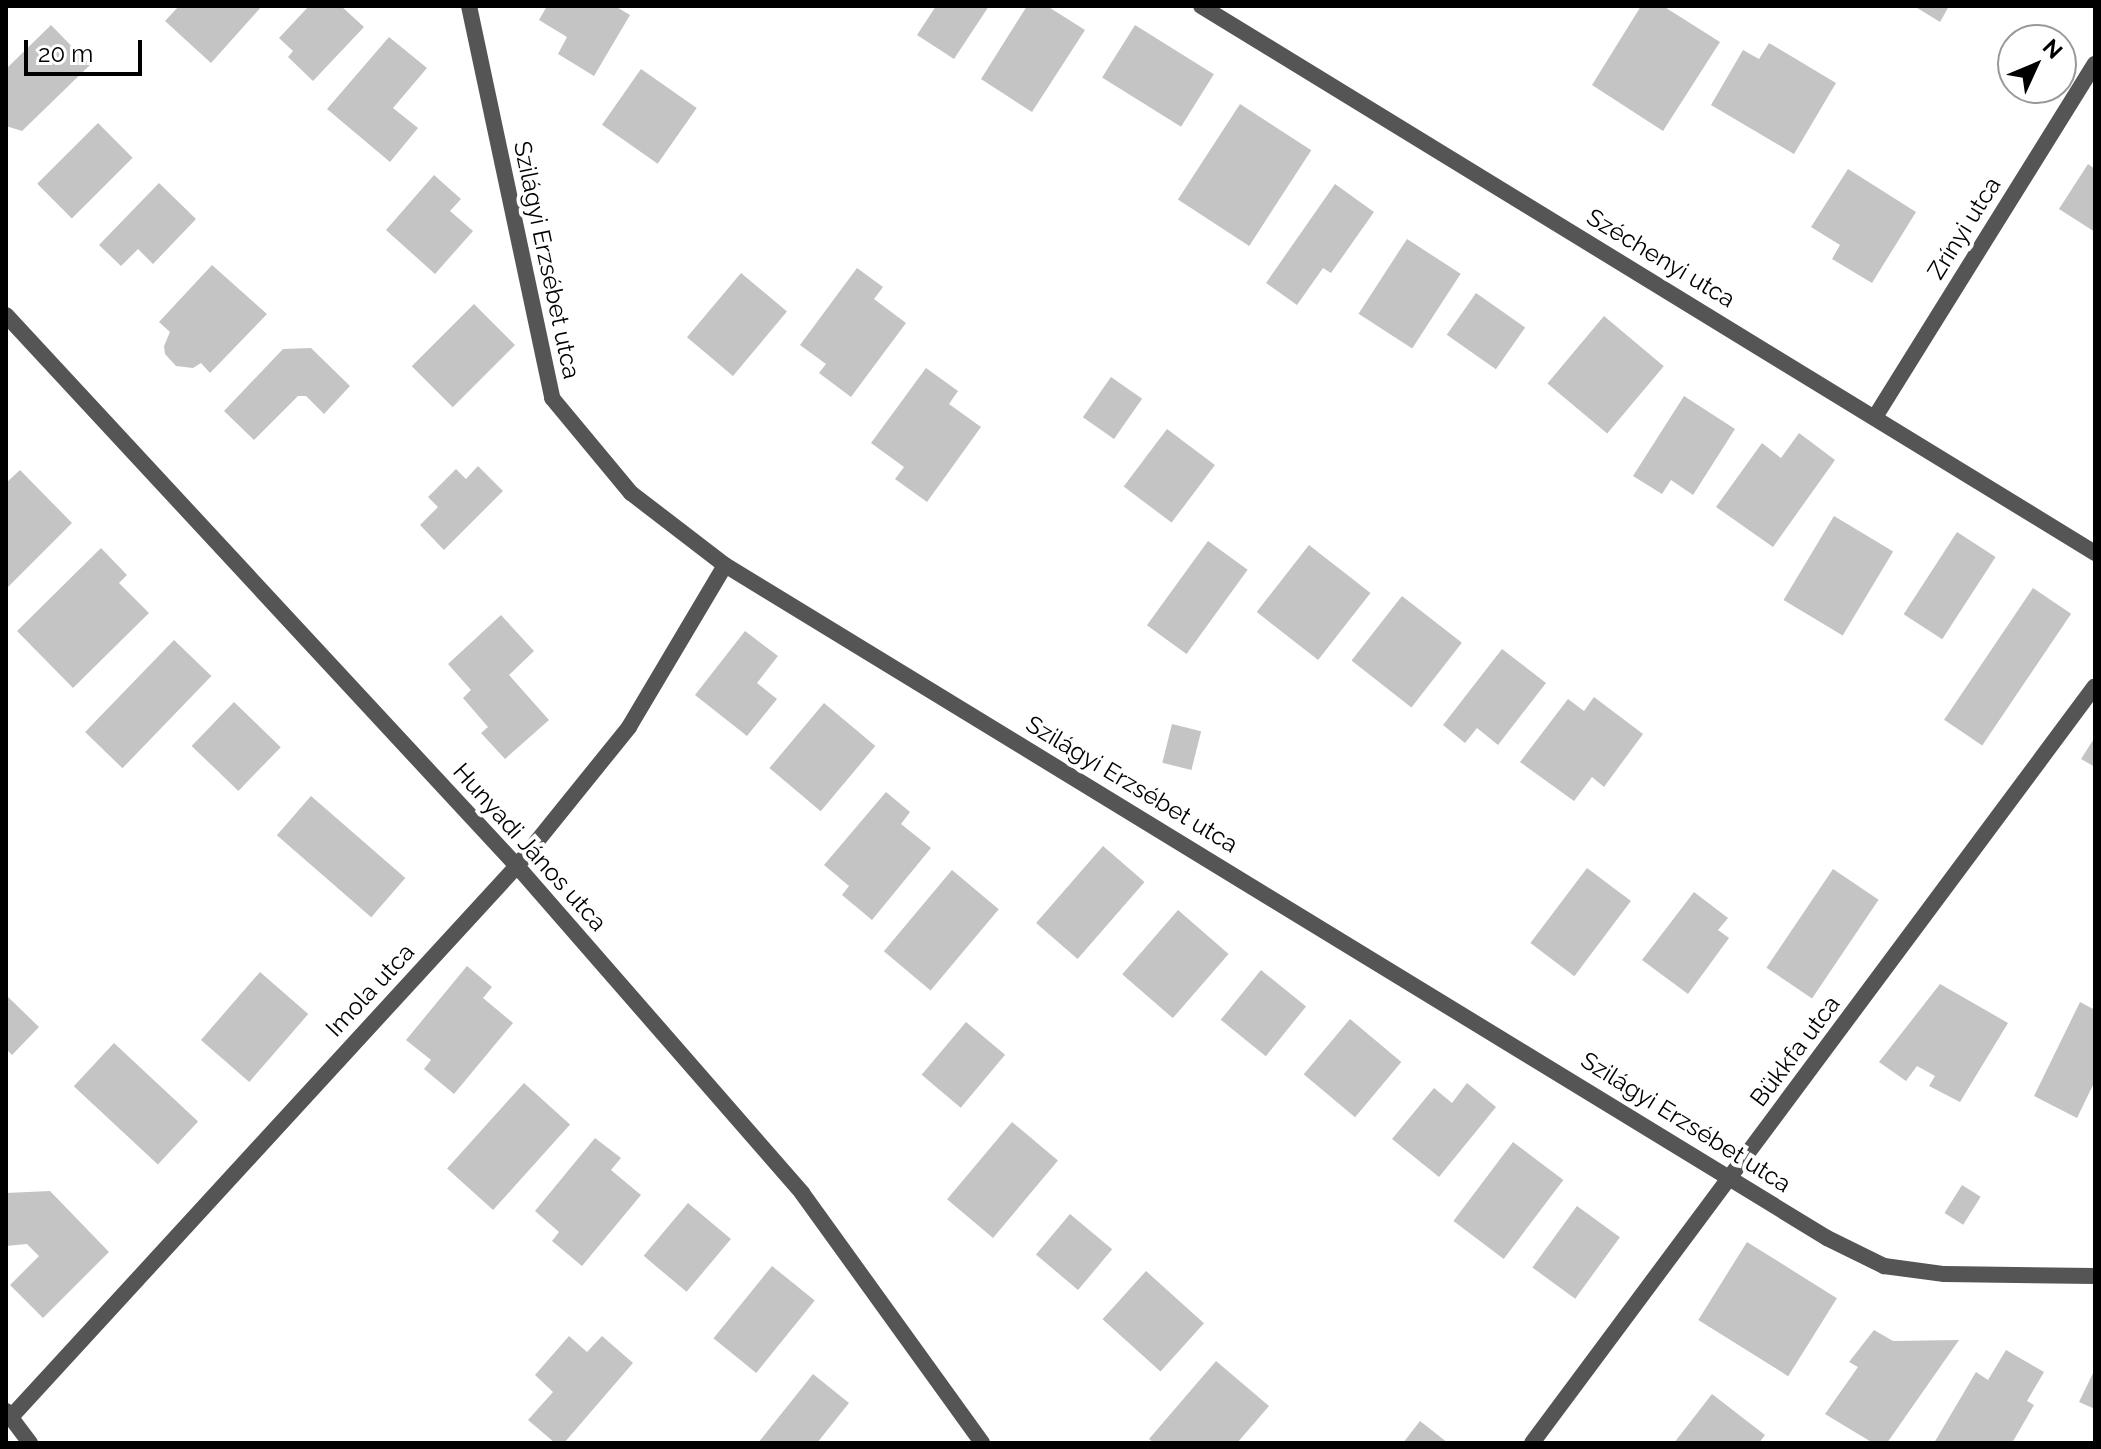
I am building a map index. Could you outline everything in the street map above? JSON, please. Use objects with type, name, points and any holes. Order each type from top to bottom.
[{"type":"street","name":"Szilágyi Erzsébet utca","points":[[469,6],[552,398],[631,493],[725,565],[1827,1238],[1884,1266],[1944,1274],[2095,1276]]},
{"type":"street","name":"Széchenyi utca","points":[[1201,6],[2095,553]]},
{"type":"street","name":"Zrínyi utca","points":[[1875,417],[2095,64]]},
{"type":"street","name":"Hunyadi János utca","points":[[6,315],[517,866],[802,1193],[982,1443]]},
{"type":"street","name":"Imola utca","points":[[8,1414],[517,866],[629,727],[725,565]]},
{"type":"street","name":"Bükkfa utca","points":[[1532,1443],[2095,686]]},
{"type":"street","points":[[8,1414],[30,1443]]},
{"type":"building","points":[[179,6],[262,6],[211,63],[165,21]]},
{"type":"building","points":[[309,6],[341,6],[364,27],[313,81],[288,57],[293,51],[279,38]]},
{"type":"building","points":[[547,6],[615,6],[630,15],[594,76],[558,54],[567,37],[539,20]]},
{"type":"building","points":[[936,6],[989,6],[954,59],[917,35]]},
{"type":"building","points":[[1027,6],[1047,6],[1085,30],[1032,112],[981,79]]},
{"type":"building","points":[[1641,6],[1663,6],[1720,42],[1663,131],[1592,85]]},
{"type":"building","points":[[1914,6],[1949,6],[1940,22]]},
{"type":"building","points":[[51,25],[90,65],[22,131],[6,126],[6,69]]},
{"type":"building","points":[[1135,25],[1214,74],[1181,127],[1102,78]]},
{"type":"building","points":[[389,37],[427,68],[393,108],[418,128],[390,162],[327,109]]},
{"type":"building","points":[[1769,43],[1836,83],[1794,154],[1711,105],[1743,50],[1759,59]]},
{"type":"building","points":[[641,69],[697,108],[658,164],[602,125]]},
{"type":"building","points":[[1240,104],[1311,150],[1249,246],[1178,200]]},
{"type":"building","points":[[98,123],[133,158],[72,218],[37,184]]},
{"type":"building","points":[[2088,164],[2095,169],[2095,232],[2059,209]]},
{"type":"building","points":[[1848,169],[1916,212],[1872,283],[1832,259],[1840,245],[1811,227]]},
{"type":"building","points":[[434,175],[461,199],[450,211],[473,231],[435,274],[386,230]]},
{"type":"building","points":[[159,183],[196,219],[153,264],[138,249],[121,266],[99,245]]},
{"type":"building","points":[[1335,184],[1374,212],[1331,273],[1323,268],[1297,305],[1266,283]]},
{"type":"building","points":[[1407,239],[1461,274],[1412,348],[1359,314]]},
{"type":"building","points":[[212,265],[267,314],[210,373],[201,363],[193,368],[176,366],[165,354],[164,346],[170,332],[159,322]]},
{"type":"building","points":[[857,268],[883,287],[874,299],[906,323],[851,397],[819,373],[826,364],[800,345]]},
{"type":"building","points":[[741,273],[787,312],[733,376],[687,337]]},
{"type":"building","points":[[1476,293],[1525,327],[1496,369],[1447,335]]},
{"type":"building","points":[[474,304],[515,345],[453,407],[412,366]]},
{"type":"building","points":[[1604,316],[1664,366],[1607,434],[1547,383]]},
{"type":"building","points":[[311,348],[350,386],[324,414],[306,396],[298,396],[254,440],[224,411],[283,349]]},
{"type":"building","points":[[926,368],[958,391],[949,404],[981,427],[927,502],[895,479],[904,467],[871,443]]},
{"type":"building","points":[[1111,377],[1142,399],[1114,439],[1083,417]]},
{"type":"building","points":[[1684,396],[1735,429],[1693,495],[1671,480],[1662,494],[1633,476]]},
{"type":"building","points":[[1167,429],[1215,465],[1172,523],[1124,487]]},
{"type":"building","points":[[1799,433],[1835,460],[1773,547],[1716,507],[1762,443],[1781,458]]},
{"type":"building","points":[[478,466],[503,491],[444,550],[420,525],[438,507],[428,497],[456,469],[466,479]]},
{"type":"building","points":[[20,470],[72,523],[6,589],[6,483]]},
{"type":"building","points":[[1834,516],[1893,552],[1843,636],[1784,600]]},
{"type":"building","points":[[1957,532],[1996,557],[1942,639],[1904,614]]},
{"type":"building","points":[[1208,541],[1248,570],[1187,654],[1147,625]]},
{"type":"building","points":[[1309,545],[1370,593],[1318,660],[1257,612]]},
{"type":"building","points":[[101,548],[127,575],[119,583],[149,613],[73,688],[17,631]]},
{"type":"building","points":[[2033,588],[2071,614],[1982,746],[1944,720]]},
{"type":"building","points":[[1402,596],[1462,643],[1411,707],[1352,661]]},
{"type":"building","points":[[501,615],[534,651],[509,675],[549,720],[505,759],[481,733],[488,727],[463,698],[471,690],[448,664]]},
{"type":"building","points":[[745,631],[778,656],[757,683],[777,699],[747,736],[695,695]]},
{"type":"building","points":[[174,640],[211,676],[122,768],[85,732]]},
{"type":"building","points":[[1502,649],[1546,683],[1498,745],[1477,728],[1465,743],[1443,725]]},
{"type":"building","points":[[1594,697],[1643,734],[1604,787],[1592,777],[1574,801],[1520,762],[1568,699],[1584,711]]},
{"type":"building","points":[[234,702],[281,747],[238,791],[192,746]]},
{"type":"building","points":[[824,703],[875,746],[821,811],[769,768]]},
{"type":"building","points":[[1172,724],[1201,731],[1191,770],[1162,763]]},
{"type":"building","points":[[2095,737],[2095,767],[2081,759]]},
{"type":"building","points":[[886,792],[910,812],[901,824],[931,848],[872,920],[842,895],[849,886],[824,865]]},
{"type":"building","points":[[311,796],[405,878],[371,917],[277,835]]},
{"type":"building","points":[[1103,846],[1145,882],[1078,959],[1036,923]]},
{"type":"building","points":[[1587,868],[1631,901],[1574,976],[1530,943]]},
{"type":"building","points":[[1833,869],[1879,900],[1812,998],[1766,968]]},
{"type":"building","points":[[952,870],[999,909],[931,990],[884,951]]},
{"type":"building","points":[[1694,892],[1728,918],[1718,930],[1729,938],[1688,994],[1642,960]]},
{"type":"building","points":[[1178,910],[1229,954],[1173,1018],[1122,974]]},
{"type":"building","points":[[467,966],[492,987],[483,998],[513,1023],[454,1094],[424,1069],[431,1060],[406,1040]]},
{"type":"building","points":[[1261,970],[1306,1007],[1266,1056],[1221,1020]]},
{"type":"building","points":[[260,972],[308,1014],[249,1082],[201,1040]]},
{"type":"building","points":[[1940,984],[2008,1023],[1960,1102],[1929,1086],[1935,1076],[1917,1066],[1906,1081],[1879,1062]]},
{"type":"building","points":[[6,995],[39,1027],[12,1055],[6,1049]]},
{"type":"building","points":[[2080,1002],[2095,1010],[2095,1081],[2077,1118],[2034,1096]]},
{"type":"building","points":[[1350,1019],[1401,1062],[1355,1117],[1304,1074]]},
{"type":"building","points":[[966,1022],[1005,1055],[961,1108],[922,1075]]},
{"type":"building","points":[[114,1043],[198,1121],[158,1165],[74,1086]]},
{"type":"building","points":[[524,1083],[570,1124],[493,1210],[447,1168]]},
{"type":"building","points":[[1467,1083],[1496,1107],[1439,1177],[1392,1139],[1434,1088],[1452,1103]]},
{"type":"building","points":[[1012,1122],[1058,1161],[993,1238],[947,1199]]},
{"type":"building","points":[[595,1138],[621,1158],[611,1170],[641,1195],[582,1266],[552,1241],[559,1232],[535,1211]]},
{"type":"building","points":[[1513,1142],[1563,1180],[1504,1259],[1453,1221]]},
{"type":"building","points":[[1962,1185],[1981,1197],[1963,1225],[1945,1213]]},
{"type":"building","points":[[50,1191],[109,1252],[43,1318],[10,1285],[39,1256],[27,1244],[6,1246],[6,1193]]},
{"type":"building","points":[[688,1203],[731,1239],[687,1292],[644,1256]]},
{"type":"building","points":[[1577,1206],[1620,1237],[1575,1299],[1532,1267]]},
{"type":"building","points":[[1070,1214],[1112,1249],[1078,1290],[1036,1255]]},
{"type":"building","points":[[1747,1242],[1837,1298],[1788,1376],[1698,1320]]},
{"type":"building","points":[[772,1266],[815,1301],[756,1373],[713,1338]]},
{"type":"building","points":[[1146,1271],[1204,1323],[1160,1371],[1103,1319]]},
{"type":"building","points":[[1874,1330],[1893,1341],[1959,1340],[1887,1443],[1873,1443],[1825,1414],[1858,1367],[1849,1362]]},
{"type":"building","points":[[569,1336],[587,1352],[602,1336],[633,1363],[564,1443],[555,1443],[528,1420],[553,1392],[535,1375]]},
{"type":"building","points":[[2006,1350],[2044,1372],[2027,1401],[2034,1405],[2012,1443],[1934,1443],[1976,1372],[1988,1380]]},
{"type":"building","points":[[1216,1361],[1269,1406],[1237,1443],[1154,1443],[1149,1439]]},
{"type":"building","points":[[2095,1369],[2095,1409],[2079,1402]]},
{"type":"building","points":[[813,1374],[849,1403],[817,1443],[758,1443]]},
{"type":"building","points":[[1712,1394],[1765,1435],[1759,1443],[1674,1443]]},
{"type":"building","points":[[1420,1421],[1448,1443],[1403,1443]]}]
